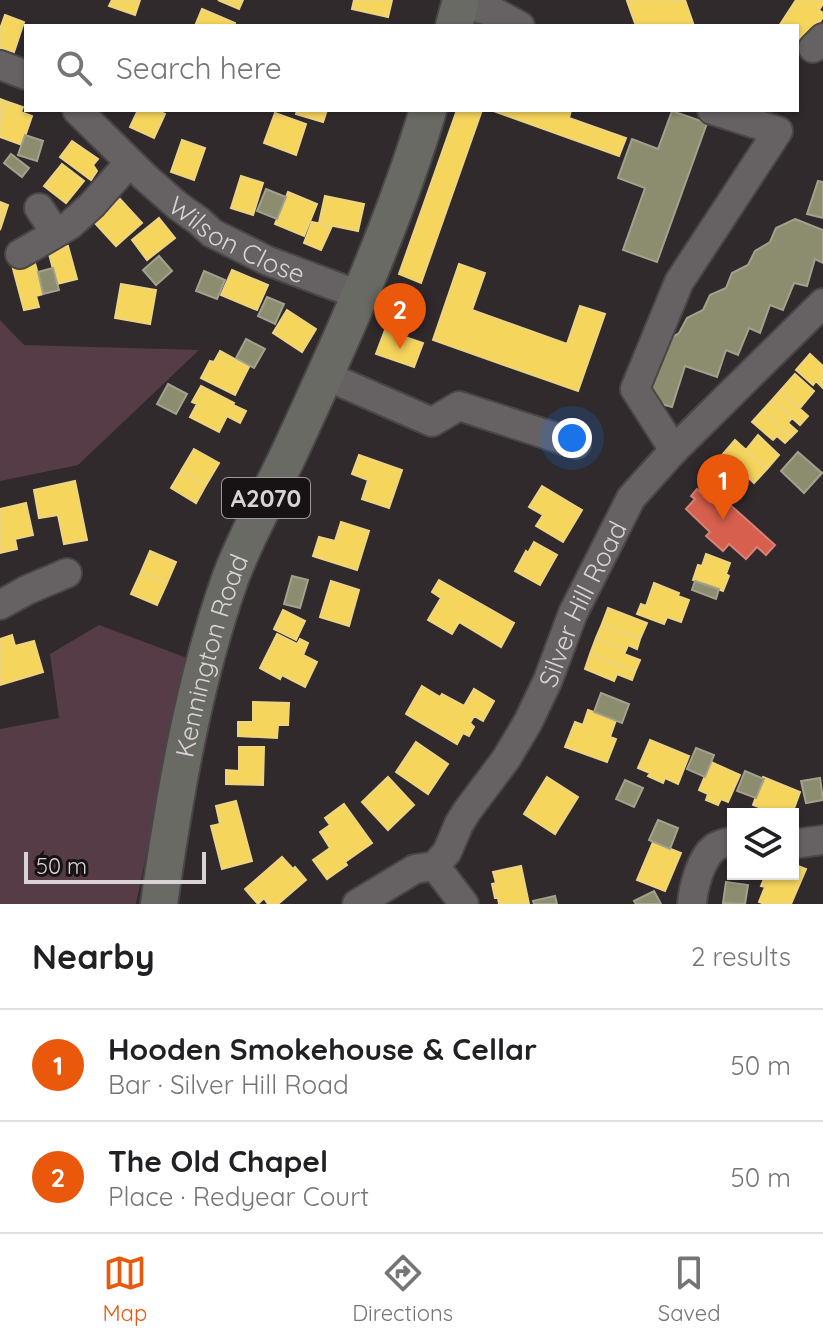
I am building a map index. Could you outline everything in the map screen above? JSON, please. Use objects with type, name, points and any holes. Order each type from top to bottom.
[{"type":"main road","name":"Kennington Road","points":[[159,904],[186,734],[231,578],[359,295],[415,154],[427,112]]},
{"type":"street","points":[[458,10],[496,13],[516,24]]},
{"type":"street","points":[[0,65],[24,74]]},
{"type":"street","name":"Wilson Close","points":[[79,112],[129,163],[212,233],[268,261],[359,295]]},
{"type":"street","points":[[674,450],[635,389],[679,282],[778,131],[718,112]]},
{"type":"street","points":[[20,254],[70,225],[129,163]]},
{"type":"street","points":[[39,208],[55,232]]},
{"type":"street","name":"Silver Hill Road","points":[[441,859],[467,811],[506,759],[528,722],[548,680],[573,613],[627,504],[674,450],[823,303]]},
{"type":"street","points":[[324,375],[432,422],[459,406],[576,444]]},
{"type":"street","points":[[0,605],[67,573]]},
{"type":"street","points":[[799,843],[823,840]]},
{"type":"street","points":[[692,904],[700,871],[708,854],[727,843]]},
{"type":"street","points":[[357,904],[415,869],[441,859],[464,904]]},
{"type":"shaded area","points":[[0,320],[24,345],[199,350],[78,465],[0,481]]},
{"type":"shaded area","points":[[99,625],[187,658],[136,904],[0,904],[0,729],[59,718],[50,654]]},
{"type":"building: Homes","points":[[112,0],[140,0],[135,15],[109,6]]},
{"type":"building: Homes","points":[[218,0],[243,0],[239,9]]},
{"type":"building: Homes","points":[[354,0],[392,0],[388,17],[352,9]]},
{"type":"building: Homes","points":[[685,0],[693,24],[635,24],[627,1]]},
{"type":"building: Homes","points":[[796,0],[823,0],[819,10],[823,17],[799,54],[799,24],[780,24]]},
{"type":"building: Homes","points":[[202,9],[235,23],[235,24],[196,24]]},
{"type":"building: Homes","points":[[5,15],[24,22],[14,52],[0,48],[0,29]]},
{"type":"building: Homes","points":[[0,99],[8,102],[0,126]]},
{"type":"building: Homes","points":[[8,102],[23,107],[21,112],[32,116],[22,145],[0,137],[0,126]]},
{"type":"building: Homes","points":[[137,112],[165,114],[154,138],[130,127]]},
{"type":"building: Homes","points":[[296,112],[326,112],[323,122]]},
{"type":"building: Homes","points":[[456,112],[481,112],[421,283],[399,274]]},
{"type":"building: Homes","points":[[497,112],[570,112],[569,118],[626,138],[619,156]]},
{"type":"building: Homes","points":[[275,113],[306,124],[296,155],[264,143]]},
{"type":"building: Homes","points":[[182,140],[205,148],[194,180],[171,172]]},
{"type":"building: Homes","points":[[72,141],[98,159],[93,165],[97,171],[91,180],[60,157]]},
{"type":"building: Homes","points":[[62,164],[84,181],[66,203],[44,186]]},
{"type":"building: Homes","points":[[241,176],[263,183],[253,215],[231,208]]},
{"type":"building: Homes","points":[[288,192],[317,204],[304,236],[275,224]]},
{"type":"building: Homes","points":[[325,196],[364,204],[358,231],[319,223]]},
{"type":"building: Homes","points":[[120,199],[142,223],[116,246],[94,222]]},
{"type":"building: Homes","points":[[0,202],[8,205],[0,230]]},
{"type":"building: Homes","points":[[159,218],[175,238],[147,260],[132,240]]},
{"type":"building: Homes","points":[[312,222],[332,226],[321,250],[304,243]]},
{"type":"building: Homes","points":[[68,246],[77,279],[57,284],[49,254]]},
{"type":"building: Homes","points":[[24,262],[25,266],[35,263],[43,294],[36,296],[39,307],[24,310],[12,265]]},
{"type":"building: Homes","points":[[459,264],[485,273],[472,310],[567,344],[580,306],[605,314],[578,391],[433,340]]},
{"type":"building: Homes","points":[[232,270],[268,285],[257,310],[221,295]]},
{"type":"building: Homes","points":[[121,284],[156,290],[150,324],[115,318]]},
{"type":"building: Homes","points":[[287,310],[316,329],[302,352],[273,333]]},
{"type":"building: Homes","points":[[385,330],[423,343],[414,367],[376,354]]},
{"type":"building: Homes","points":[[220,351],[249,367],[235,395],[201,378],[210,361],[214,362]]},
{"type":"building: Homes","points":[[810,354],[823,366],[823,388],[816,381],[813,385],[796,370]]},
{"type":"building: Homes","points":[[795,374],[814,391],[800,408],[780,391]]},
{"type":"building: Homes","points":[[201,386],[246,411],[240,423],[227,416],[219,432],[190,417],[197,404],[192,402]]},
{"type":"building: Homes","points":[[780,391],[808,416],[800,425],[772,400]]},
{"type":"building: Homes","points":[[772,400],[792,418],[788,423],[797,431],[791,437],[762,411]]},
{"type":"building: Homes","points":[[762,411],[791,437],[785,443],[777,436],[773,440],[752,422]]},
{"type":"building: Homes","points":[[758,435],[779,455],[767,469],[746,450]]},
{"type":"building: Homes","points":[[735,440],[767,469],[754,483],[723,454]]},
{"type":"building: Homes","points":[[194,449],[219,463],[206,485],[181,471]]},
{"type":"building: Homes","points":[[723,454],[743,474],[730,488],[709,469]]},
{"type":"building: Homes","points":[[359,455],[402,470],[389,508],[362,499],[368,480],[352,474]]},
{"type":"building: Homes","points":[[181,471],[206,485],[196,503],[171,488]]},
{"type":"building: Homes","points":[[75,481],[87,540],[64,544],[58,515],[39,518],[34,490]]},
{"type":"building: Homes","points":[[542,486],[582,510],[563,542],[536,526],[543,515],[529,507]]},
{"type":"building: Homes","points":[[26,503],[33,535],[15,539],[17,549],[0,553],[0,509]]},
{"type":"building: Homes","points":[[341,522],[369,531],[357,570],[313,556],[319,537],[335,541]]},
{"type":"building: Homes","points":[[534,542],[557,555],[540,585],[515,571]]},
{"type":"building: Homes","points":[[150,551],[176,562],[167,583],[141,572]]},
{"type":"building: Homes","points":[[706,554],[730,563],[723,591],[693,580]]},
{"type":"building: Homes","points":[[141,572],[167,583],[157,605],[131,594]]},
{"type":"building: Homes","points":[[439,580],[514,623],[501,647],[459,622],[452,634],[428,620],[441,598],[432,592]]},
{"type":"building: Homes","points":[[331,581],[359,590],[349,626],[320,617]]},
{"type":"building: Homes","points":[[654,583],[689,600],[681,622],[667,617],[664,624],[637,614],[641,604],[646,606]]},
{"type":"building: Homes","points":[[608,608],[647,623],[640,639],[602,624]]},
{"type":"building: Homes","points":[[283,610],[305,621],[296,640],[274,629]]},
{"type":"building: Homes","points":[[602,624],[640,639],[637,649],[628,645],[626,650],[596,638]]},
{"type":"building: Homes","points":[[277,634],[297,644],[300,639],[308,643],[303,655],[317,662],[305,687],[260,668]]},
{"type":"building: Homes","points":[[12,635],[15,646],[34,641],[43,672],[0,685],[0,639]]},
{"type":"building: Homes","points":[[596,638],[626,650],[624,654],[640,660],[635,672],[590,654]]},
{"type":"building: Homes","points":[[590,654],[635,672],[632,680],[617,674],[614,681],[585,669]]},
{"type":"building: Homes","points":[[422,686],[464,706],[474,689],[494,701],[483,721],[474,716],[470,723],[474,727],[469,736],[463,733],[457,744],[406,714]]},
{"type":"building: Homes","points":[[253,702],[289,703],[288,725],[278,725],[277,738],[238,736],[238,722],[253,722]]},
{"type":"building: Homes","points":[[588,710],[616,720],[610,737],[616,739],[607,762],[565,747],[575,722],[583,725]]},
{"type":"building: Homes","points":[[650,740],[689,756],[678,784],[665,778],[663,783],[638,768]]},
{"type":"building: Homes","points":[[416,742],[448,764],[428,794],[396,772]]},
{"type":"building: Homes","points":[[239,747],[264,747],[263,785],[226,784],[226,770],[239,771]]},
{"type":"building: Homes","points":[[711,762],[740,775],[728,802],[721,799],[718,805],[706,800],[708,794],[699,790]]},
{"type":"building: Homes","points":[[388,777],[414,805],[388,830],[362,802]]},
{"type":"building: Homes","points":[[547,777],[578,797],[555,834],[524,814]]},
{"type":"building: Homes","points":[[763,777],[800,792],[794,808],[753,805]]},
{"type":"building: Homes","points":[[236,801],[252,861],[222,869],[211,826],[220,824],[216,806]]},
{"type":"building: Homes","points":[[344,804],[372,843],[327,879],[313,860],[330,848],[320,832],[330,825],[325,818]]},
{"type":"building: Homes","points":[[653,842],[681,853],[665,891],[637,880]]},
{"type":"building: Homes","points":[[282,857],[306,880],[278,904],[268,904],[264,898],[258,904],[245,889]]},
{"type":"building: Homes","points":[[521,866],[529,904],[499,904],[492,884],[496,883],[493,872]]},
{"type":"building: Homes","points":[[799,866],[806,869],[791,904],[759,902],[765,887],[761,886],[764,880],[799,880]]},
{"type":"building: Shops","points":[[708,485],[775,545],[766,555],[757,547],[746,559],[729,544],[723,551],[706,536],[710,532],[686,509],[695,499],[691,496],[697,489],[701,493]]},
{"type":"building: Industry","points":[[672,112],[707,123],[657,262],[623,250],[645,188],[618,178],[632,139],[658,149]]},
{"type":"building: Industry","points":[[25,135],[43,141],[37,161],[18,155]]},
{"type":"building: Industry","points":[[11,154],[29,168],[22,177],[4,163]]},
{"type":"building: Industry","points":[[818,181],[823,182],[823,218],[807,214]]},
{"type":"building: Industry","points":[[266,189],[286,197],[277,219],[257,211]]},
{"type":"building: Industry","points":[[795,219],[823,230],[823,263],[815,259],[807,286],[794,283],[783,310],[770,305],[760,333],[749,328],[738,355],[726,350],[717,377],[685,366],[672,407],[647,400],[663,343],[679,333],[687,318],[703,310],[710,295],[726,288],[732,273],[748,265],[755,251],[770,242],[776,228]]},
{"type":"building: Industry","points":[[159,256],[172,271],[156,285],[143,270]]},
{"type":"building: Industry","points":[[53,268],[59,290],[43,294],[38,272]]},
{"type":"building: Industry","points":[[204,271],[225,280],[217,299],[196,291]]},
{"type":"building: Industry","points":[[267,297],[284,304],[275,324],[258,316]]},
{"type":"building: Industry","points":[[246,339],[265,349],[254,368],[236,358]]},
{"type":"building: Industry","points":[[168,384],[187,394],[176,414],[157,404]]},
{"type":"building: Industry","points":[[798,452],[822,473],[804,493],[781,471]]},
{"type":"building: Industry","points":[[292,576],[308,580],[300,608],[284,604]]},
{"type":"building: Industry","points":[[695,581],[719,589],[716,599],[692,590]]},
{"type":"building: Industry","points":[[601,693],[629,704],[622,723],[594,712]]},
{"type":"building: Industry","points":[[696,748],[714,755],[705,777],[687,769]]},
{"type":"building: Industry","points":[[745,771],[764,779],[756,798],[737,791]]},
{"type":"building: Industry","points":[[820,778],[823,800],[806,803],[801,781]]},
{"type":"building: Industry","points":[[625,780],[643,788],[634,807],[616,799]]},
{"type":"building: Industry","points":[[658,820],[678,828],[670,849],[649,840]]},
{"type":"building: Industry","points":[[726,882],[748,885],[745,904],[723,903]]},
{"type":"building: Industry","points":[[654,891],[661,904],[636,904],[634,901]]},
{"type":"building: Industry","points":[[555,896],[557,904],[534,904],[533,901]]},
{"type":"place","name":"The Old Chapel","points":[[400,349]]},
{"type":"place","name":"Hooden Smokehouse & Cellar","points":[[723,520]]}]
